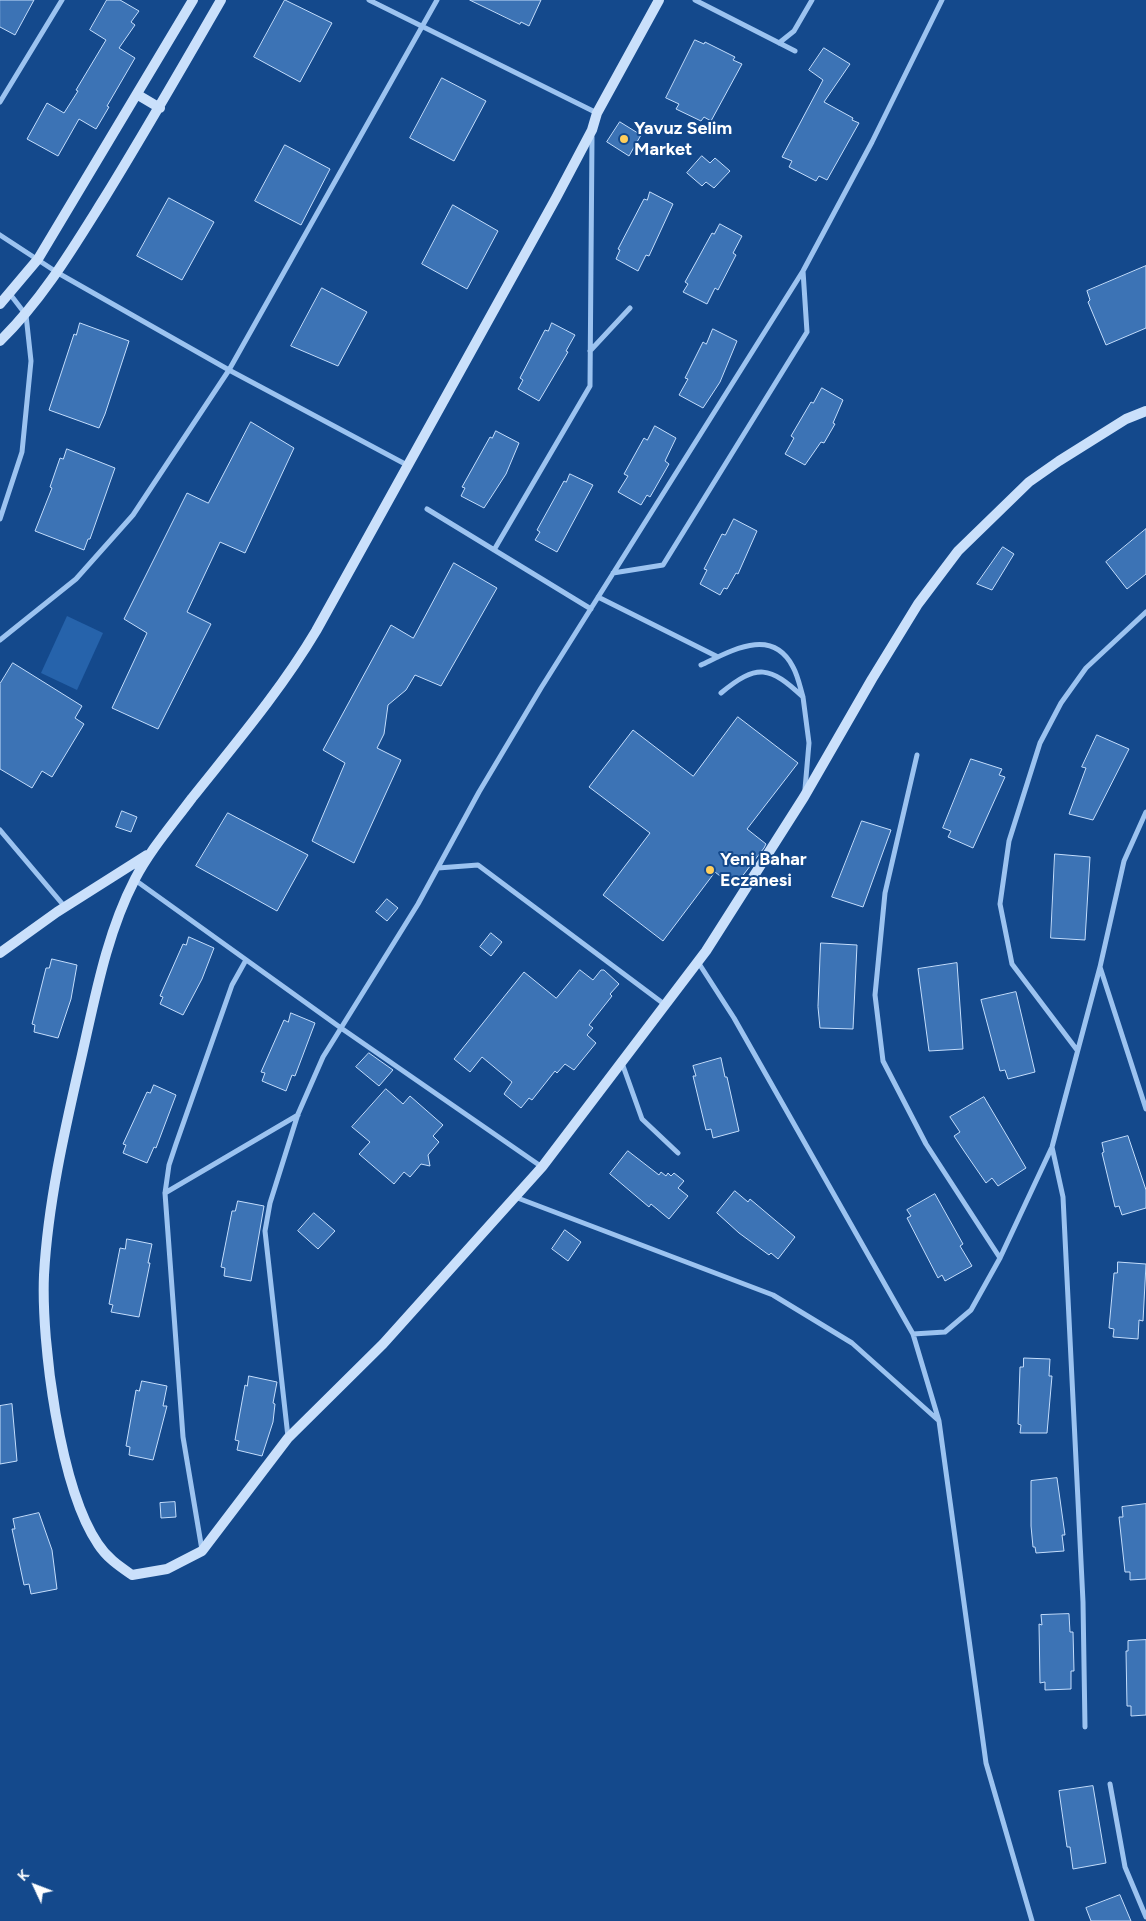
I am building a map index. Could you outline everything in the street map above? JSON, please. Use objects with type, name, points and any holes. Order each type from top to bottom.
[{"type":"street","points":[[0,102],[62,0]]},
{"type":"street","points":[[0,304],[38,259],[138,95],[193,0]]},
{"type":"street","points":[[0,341],[26,315],[58,272],[160,108],[221,0]]},
{"type":"street","points":[[369,0],[597,113]]},
{"type":"street","points":[[0,640],[76,579],[133,514],[230,370],[436,0]]},
{"type":"street","points":[[659,0],[597,113],[592,130],[296,665],[149,854],[117,916],[96,992],[72,1102],[50,1215],[44,1276],[48,1355],[64,1457],[79,1503],[96,1542],[109,1559],[132,1575],[167,1570],[202,1551],[288,1438],[383,1344],[542,1166],[698,962],[804,797],[918,604],[958,550],[1029,482],[1118,424],[1146,411]]},
{"type":"street","points":[[695,0],[795,51]]},
{"type":"street","points":[[779,43],[794,31],[812,0]]},
{"type":"street","points":[[288,1438],[265,1231],[270,1203],[298,1114],[323,1057],[438,868],[513,736],[803,271],[872,142],[942,0]]},
{"type":"street","points":[[138,95],[160,108]]},
{"type":"street","points":[[494,550],[590,386],[592,130]]},
{"type":"street","points":[[0,235],[58,272],[230,370],[407,465]]},
{"type":"street","points":[[613,573],[663,565],[807,332],[803,271]]},
{"type":"street","points":[[0,519],[22,452],[31,361],[26,315],[10,294]]},
{"type":"street","points":[[590,351],[630,308]]},
{"type":"street","points":[[427,509],[591,609]]},
{"type":"street","points":[[598,597],[718,657]]},
{"type":"street","points":[[1077,1050],[1012,964],[1000,904],[1009,841],[1040,744],[1061,702],[1086,668],[1146,612]]},
{"type":"street","points":[[701,665],[752,644],[776,647],[793,666],[803,697],[808,743],[804,797]]},
{"type":"street","points":[[721,693],[742,676],[760,672],[782,678],[803,697]]},
{"type":"street","points":[[918,755],[885,893],[875,995],[883,1061],[926,1144],[1000,1258]]},
{"type":"street","points":[[913,1334],[945,1332],[971,1310],[1000,1258],[1052,1147],[1100,967],[1124,861],[1146,812]]},
{"type":"street","points":[[0,830],[65,907]]},
{"type":"street","points":[[0,953],[65,907],[149,854]]},
{"type":"street","points":[[438,868],[478,865],[664,1004]]},
{"type":"street","points":[[135,880],[341,1028],[542,1166]]},
{"type":"street","points":[[202,1551],[183,1437],[165,1193],[169,1165],[232,985],[246,960]]},
{"type":"street","points":[[698,962],[734,1018],[913,1334],[939,1421],[986,1763],[1032,1921]]},
{"type":"street","points":[[1100,967],[1146,1109]]},
{"type":"street","points":[[621,1061],[642,1119],[678,1153]]},
{"type":"street","points":[[165,1193],[298,1114]]},
{"type":"street","points":[[1052,1147],[1063,1198],[1083,1602],[1085,1726]]},
{"type":"street","points":[[515,1197],[773,1294],[852,1343],[939,1421]]},
{"type":"street","points":[[1110,1784],[1125,1867],[1146,1917]]},
{"type":"shaded area","points":[[67,616],[103,633],[77,690],[41,673]]},
{"type":"building","points":[[0,0],[34,0],[15,35],[0,27]]},
{"type":"building","points":[[107,0],[120,0],[139,11],[131,22],[135,25],[119,48],[135,58],[96,129],[79,119],[58,156],[27,139],[47,103],[64,113],[78,91],[76,90],[106,40],[90,30]]},
{"type":"building","points":[[285,0],[332,23],[300,82],[254,57]]},
{"type":"building","points":[[470,0],[541,0],[529,26],[521,22],[520,24]]},
{"type":"building","points":[[695,40],[704,44],[705,42],[735,57],[733,60],[742,64],[711,121],[704,117],[701,121],[676,109],[679,104],[666,98]]},
{"type":"building","points":[[824,48],[850,64],[824,102],[859,123],[827,180],[819,176],[816,181],[789,167],[792,161],[782,157],[823,80],[809,70]]},
{"type":"building","points":[[442,78],[486,101],[454,161],[410,138]]},
{"type":"building","name":"Yavuz Selim Market","points":[[620,122],[641,135],[629,156],[607,142]]},
{"type":"building","points":[[285,145],[330,169],[301,225],[255,201]]},
{"type":"building","points":[[702,156],[710,163],[715,158],[730,171],[714,188],[706,182],[702,186],[687,173]]},
{"type":"building","points":[[650,192],[673,204],[649,256],[646,255],[638,271],[616,259],[620,250],[618,249],[644,199],[647,200]]},
{"type":"building","points":[[169,198],[214,222],[182,280],[137,256]]},
{"type":"building","points":[[453,205],[498,231],[467,289],[422,264]]},
{"type":"building","points":[[720,224],[742,236],[733,253],[736,255],[718,290],[715,288],[707,304],[683,292],[688,284],[685,282],[712,233],[714,234]]},
{"type":"building","points":[[1146,266],[1146,328],[1106,345],[1088,302],[1090,300],[1087,291]]},
{"type":"building","points":[[322,288],[367,312],[338,366],[291,346]]},
{"type":"building","points":[[80,323],[129,341],[99,428],[49,410],[74,334],[76,335]]},
{"type":"building","points":[[552,323],[575,335],[566,351],[568,352],[539,401],[518,389],[523,380],[520,378],[545,330],[548,331]]},
{"type":"building","points":[[713,329],[737,341],[720,382],[703,408],[679,395],[688,379],[685,378],[703,342],[706,344]]},
{"type":"building","points":[[822,388],[843,400],[833,423],[835,424],[824,443],[821,442],[805,465],[785,454],[794,438],[791,436],[811,402],[813,403]]},
{"type":"building","points":[[251,422],[294,448],[245,553],[220,542],[187,612],[211,624],[158,729],[112,708],[147,633],[124,619],[187,493],[208,503]]},
{"type":"building","points":[[655,426],[676,438],[665,461],[669,464],[650,497],[647,495],[641,505],[618,492],[628,476],[624,474],[644,438],[647,440]]},
{"type":"building","points":[[496,431],[519,443],[506,474],[484,508],[461,496],[465,488],[462,487],[490,437],[492,438]]},
{"type":"building","points":[[67,449],[115,468],[90,539],[88,539],[84,550],[35,531],[52,488],[50,487],[60,458],[63,459]]},
{"type":"building","points":[[570,474],[593,485],[557,552],[535,540],[540,532],[537,530],[564,481],[566,482]]},
{"type":"building","points":[[734,519],[757,531],[738,574],[736,573],[727,589],[724,588],[720,595],[700,584],[707,570],[704,569],[722,534],[725,535]]},
{"type":"building","points":[[1146,529],[1146,574],[1127,589],[1106,562]]},
{"type":"building","points":[[1003,547],[1014,554],[992,590],[977,584]]},
{"type":"building","points":[[454,563],[497,588],[441,686],[415,675],[406,690],[388,705],[384,734],[377,748],[401,760],[354,863],[312,841],[345,763],[323,750],[391,625],[413,638]]},
{"type":"building","points":[[13,663],[82,706],[75,718],[84,724],[52,777],[42,771],[32,788],[0,769],[0,684]]},
{"type":"building","points":[[738,717],[798,763],[747,829],[766,844],[764,848],[734,887],[715,872],[663,941],[603,895],[650,833],[589,787],[633,730],[693,776]]},
{"type":"building","points":[[1097,735],[1129,749],[1093,820],[1069,814],[1086,768],[1082,767]]},
{"type":"building","points":[[971,759],[1002,769],[999,775],[1005,777],[973,848],[948,837],[951,831],[943,828]]},
{"type":"building","points":[[122,811],[137,817],[131,832],[116,827]]},
{"type":"building","points":[[228,813],[308,855],[277,911],[196,866]]},
{"type":"building","points":[[862,821],[891,830],[863,907],[832,897]]},
{"type":"building","points":[[1055,854],[1090,857],[1085,940],[1051,938]]},
{"type":"building","points":[[387,899],[398,908],[387,921],[376,912]]},
{"type":"building","points":[[491,933],[502,942],[491,956],[480,947]]},
{"type":"building","points":[[189,937],[214,948],[202,979],[183,1015],[160,1004],[163,997],[160,996],[183,944],[186,945]]},
{"type":"building","points":[[821,943],[857,945],[853,1029],[820,1028],[818,1007]]},
{"type":"building","points":[[52,959],[77,965],[71,999],[58,1038],[34,1032],[35,1025],[32,1024],[46,968],[49,968]]},
{"type":"building","points":[[957,963],[963,1049],[929,1051],[918,969]]},
{"type":"building","points":[[580,970],[593,980],[601,970],[604,970],[619,984],[589,1025],[593,1028],[587,1035],[596,1043],[574,1070],[565,1064],[557,1073],[555,1071],[532,1100],[529,1098],[521,1108],[504,1094],[512,1082],[482,1057],[470,1072],[454,1059],[524,972],[556,998]]},
{"type":"building","points":[[1016,992],[1035,1072],[1008,1079],[1005,1070],[1000,1071],[981,1000]]},
{"type":"building","points":[[291,1013],[315,1023],[295,1076],[292,1075],[286,1091],[262,1081],[265,1073],[261,1072],[284,1020],[288,1022]]},
{"type":"building","points":[[369,1053],[393,1070],[379,1086],[356,1067]]},
{"type":"building","points":[[721,1058],[739,1131],[713,1138],[711,1129],[706,1130],[693,1076],[696,1076],[693,1066]]},
{"type":"building","points":[[154,1085],[176,1095],[156,1148],[154,1147],[147,1163],[123,1153],[126,1145],[123,1144],[147,1092],[150,1093]]},
{"type":"building","points":[[386,1089],[403,1104],[410,1096],[443,1125],[433,1136],[439,1142],[428,1155],[430,1166],[421,1164],[410,1177],[404,1172],[394,1184],[359,1154],[370,1142],[352,1127]]},
{"type":"building","points":[[984,1097],[1026,1168],[998,1186],[992,1178],[986,1183],[954,1136],[960,1132],[950,1117]]},
{"type":"building","points":[[1128,1136],[1146,1190],[1146,1208],[1122,1215],[1119,1206],[1115,1207],[1102,1153],[1104,1152],[1102,1143]]},
{"type":"building","points":[[628,1151],[659,1175],[661,1172],[666,1176],[668,1173],[671,1176],[674,1173],[684,1181],[678,1188],[688,1196],[669,1219],[651,1204],[649,1207],[610,1174]]},
{"type":"building","points":[[735,1191],[748,1202],[750,1199],[795,1237],[778,1259],[771,1253],[769,1255],[739,1233],[717,1213]]},
{"type":"building","points":[[935,1194],[963,1244],[960,1246],[972,1266],[945,1281],[942,1275],[938,1278],[907,1218],[911,1216],[907,1210]]},
{"type":"building","points":[[238,1201],[264,1206],[251,1281],[224,1276],[225,1268],[221,1267],[232,1211],[235,1211]]},
{"type":"building","points":[[314,1213],[335,1231],[318,1249],[298,1231]]},
{"type":"building","points":[[565,1230],[581,1242],[568,1261],[552,1249]]},
{"type":"building","points":[[127,1239],[152,1244],[139,1317],[111,1312],[113,1305],[109,1304],[120,1248],[125,1249]]},
{"type":"building","points":[[1118,1262],[1146,1264],[1143,1321],[1139,1320],[1138,1339],[1113,1337],[1114,1329],[1109,1328],[1114,1273],[1117,1273]]},
{"type":"building","points":[[1024,1358],[1050,1359],[1049,1376],[1052,1376],[1047,1433],[1020,1433],[1021,1425],[1018,1424],[1020,1367],[1023,1367]]},
{"type":"building","points":[[249,1376],[277,1382],[273,1403],[275,1404],[273,1422],[262,1456],[237,1450],[239,1441],[235,1440],[245,1385],[247,1386]]},
{"type":"building","points":[[142,1381],[167,1386],[163,1406],[167,1406],[153,1460],[129,1455],[130,1447],[126,1446],[136,1390],[139,1391]]},
{"type":"building","points":[[12,1404],[17,1461],[0,1464],[0,1406]]},
{"type":"building","points":[[1057,1478],[1065,1535],[1062,1535],[1064,1551],[1036,1553],[1035,1547],[1033,1547],[1031,1526],[1031,1481]]},
{"type":"building","points":[[175,1502],[176,1517],[161,1518],[160,1503]]},
{"type":"building","points":[[1146,1504],[1146,1579],[1130,1580],[1130,1572],[1125,1572],[1119,1517],[1123,1517],[1122,1507]]},
{"type":"building","points":[[39,1513],[52,1550],[57,1589],[31,1594],[29,1584],[24,1585],[12,1529],[15,1529],[13,1519]]},
{"type":"building","points":[[1069,1614],[1070,1632],[1073,1632],[1074,1671],[1071,1671],[1071,1689],[1045,1690],[1045,1682],[1040,1683],[1039,1624],[1042,1625],[1041,1615]]},
{"type":"building","points":[[1146,1640],[1146,1715],[1131,1716],[1131,1706],[1127,1706],[1126,1651],[1128,1651],[1128,1641]]},
{"type":"building","points":[[1093,1786],[1106,1863],[1073,1869],[1070,1847],[1067,1847],[1059,1791]]},
{"type":"building","points":[[1120,1895],[1131,1921],[1091,1921],[1086,1908]]},
{"type":"place","name":"Yavuz Selim Market","points":[[624,139]]},
{"type":"place","name":"Yeni Bahar Eczanesi","points":[[710,870]]}]
